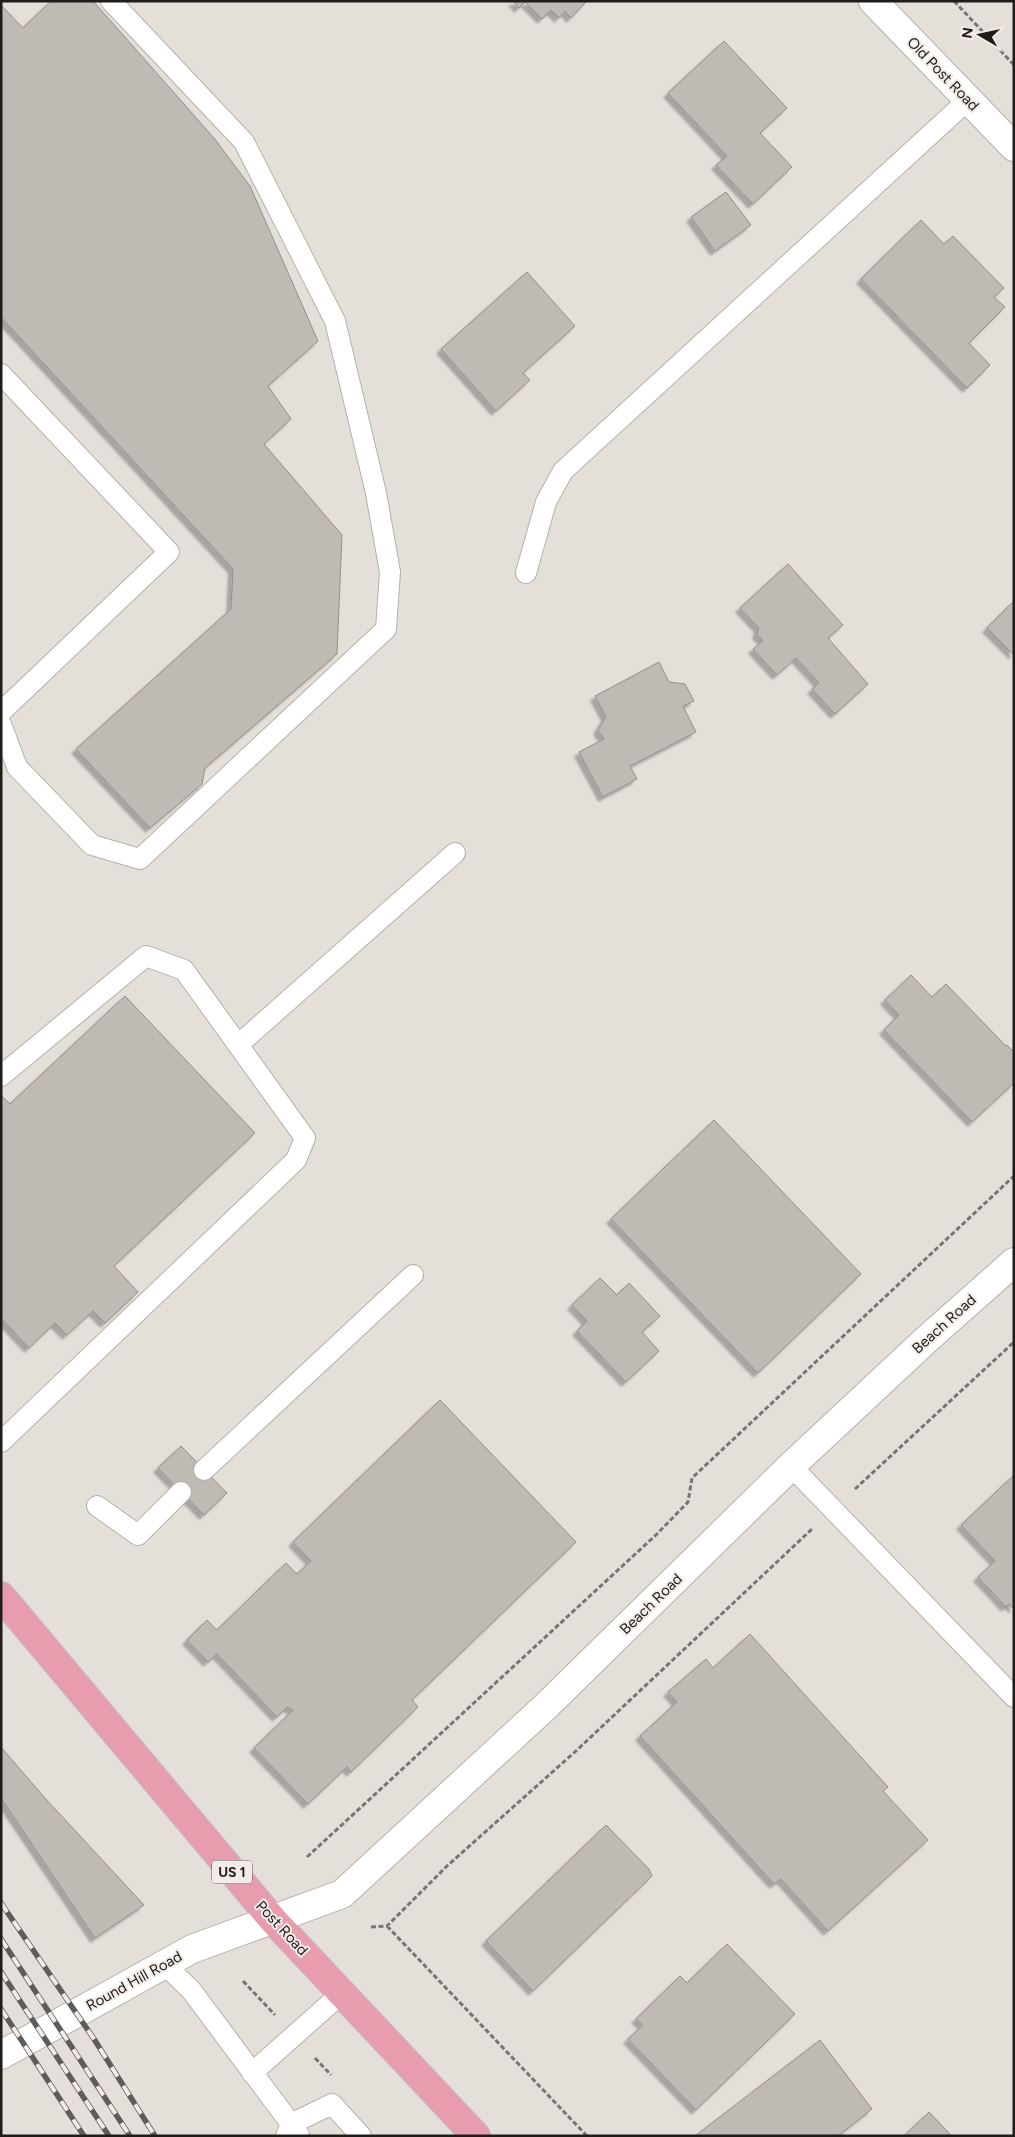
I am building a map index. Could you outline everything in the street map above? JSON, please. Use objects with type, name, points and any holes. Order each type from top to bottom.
[{"type":"main road","name":"Post Road","points":[[1,1596],[272,1920],[476,2136]]},
{"type":"street","name":"Old Post Road","points":[[872,1],[1014,147]]},
{"type":"street","name":"Beach Road","points":[[272,1920],[342,1894],[544,1708],[791,1466],[926,1340],[1011,1270]]},
{"type":"street","name":"Round Hill Road","points":[[1,2055],[192,1949],[272,1920]]},
{"type":"lane","points":[[1,724],[17,767],[92,845],[140,859],[386,629],[390,572],[376,493],[336,321],[244,142],[111,1]]},
{"type":"lane","points":[[526,573],[546,502],[562,471],[968,100]]},
{"type":"lane","points":[[1,374],[169,552],[1,712]]},
{"type":"lane","points":[[238,1045],[455,853]]},
{"type":"lane","points":[[1,1076],[146,956],[184,970],[305,1138],[296,1160],[1,1442]]},
{"type":"lane","points":[[204,1470],[413,1275]]},
{"type":"lane","points":[[791,1466],[1014,1698]]},
{"type":"lane","points":[[97,1506],[138,1535],[181,1492]]},
{"type":"lane","points":[[164,1964],[191,1990],[252,2073],[292,2132],[332,2104],[361,2136]]},
{"type":"lane","points":[[252,2073],[342,1993]]},
{"type":"path","points":[[954,1],[1014,65]]},
{"type":"path","points":[[307,1857],[657,1534],[688,1502],[692,1478],[1014,1176]]},
{"type":"path","points":[[371,1928],[387,1926],[447,1866],[577,1750],[1014,1342]]},
{"type":"path","points":[[387,1926],[587,2136]]},
{"type":"building","points":[[51,1],[93,1],[214,138],[250,186],[318,341],[268,386],[291,419],[264,444],[342,535],[337,654],[205,768],[202,784],[150,828],[76,749],[231,609],[233,569],[1,317],[1,5],[23,28]]},
{"type":"building","points":[[513,1],[587,1],[571,18],[565,11],[559,18],[551,10],[542,19],[525,2],[519,8]]},
{"type":"building","points":[[724,41],[787,108],[760,133],[792,167],[753,204],[716,165],[727,156],[668,93]]},
{"type":"building","points":[[726,192],[751,225],[715,251],[691,217]]},
{"type":"building","points":[[921,220],[944,244],[953,236],[1004,288],[994,297],[1005,307],[969,343],[990,365],[967,388],[861,279]]},
{"type":"building","points":[[527,272],[575,326],[523,373],[530,380],[496,411],[441,349]]},
{"type":"building","points":[[788,564],[843,625],[828,638],[868,684],[835,714],[812,689],[819,683],[796,658],[777,675],[753,649],[763,641],[757,634],[759,628],[740,608]]},
{"type":"building","points":[[1014,601],[1014,655],[987,628]]},
{"type":"building","points":[[659,662],[669,682],[685,684],[694,701],[683,706],[696,732],[630,766],[637,779],[603,797],[579,752],[604,739],[598,730],[606,717],[595,696]]},
{"type":"building","points":[[911,975],[932,997],[946,984],[1014,1052],[1014,1083],[972,1122],[884,1030],[899,1015],[885,1000]]},
{"type":"building","points":[[125,996],[255,1133],[114,1266],[138,1292],[105,1323],[93,1311],[67,1335],[55,1323],[29,1348],[1,1318],[1,1095],[10,1104]]},
{"type":"building","points":[[714,1120],[861,1274],[758,1373],[611,1219]]},
{"type":"building","points":[[600,1278],[617,1295],[629,1283],[660,1316],[642,1332],[659,1351],[626,1382],[577,1331],[587,1321],[572,1305]]},
{"type":"building","points":[[440,1400],[576,1542],[412,1700],[418,1707],[351,1772],[347,1767],[308,1804],[254,1748],[293,1710],[287,1707],[277,1717],[217,1654],[208,1662],[187,1640],[207,1620],[217,1630],[286,1563],[297,1574],[311,1561],[293,1542]]},
{"type":"building","points":[[181,1446],[227,1493],[204,1515],[158,1468]]},
{"type":"building","points":[[1014,1475],[1014,1609],[1009,1604],[1006,1607],[978,1577],[995,1561],[961,1525]]},
{"type":"building","points":[[750,1634],[888,1787],[883,1791],[928,1840],[828,1931],[781,1879],[774,1884],[640,1736],[677,1702],[668,1692],[706,1659],[713,1668]]},
{"type":"building","points":[[1,1747],[44,1797],[144,1905],[95,1938],[1,1798]]},
{"type":"building","points":[[606,1825],[649,1869],[652,1876],[533,1991],[486,1941]]},
{"type":"building","points":[[727,1944],[795,2014],[696,2110],[628,2039],[643,2025],[636,2019],[680,1976],[687,1983]]},
{"type":"building","points":[[820,2040],[872,2109],[838,2136],[695,2136]]},
{"type":"building","points":[[929,2112],[952,2136],[904,2136]]},
{"type":"railway","points":[[1,1903],[94,2039],[155,2136]]},
{"type":"railway","points":[[1,1939],[130,2136]]},
{"type":"railway","points":[[1,1972],[109,2136]]},
{"type":"railway","points":[[1,2009],[84,2136]]}]
